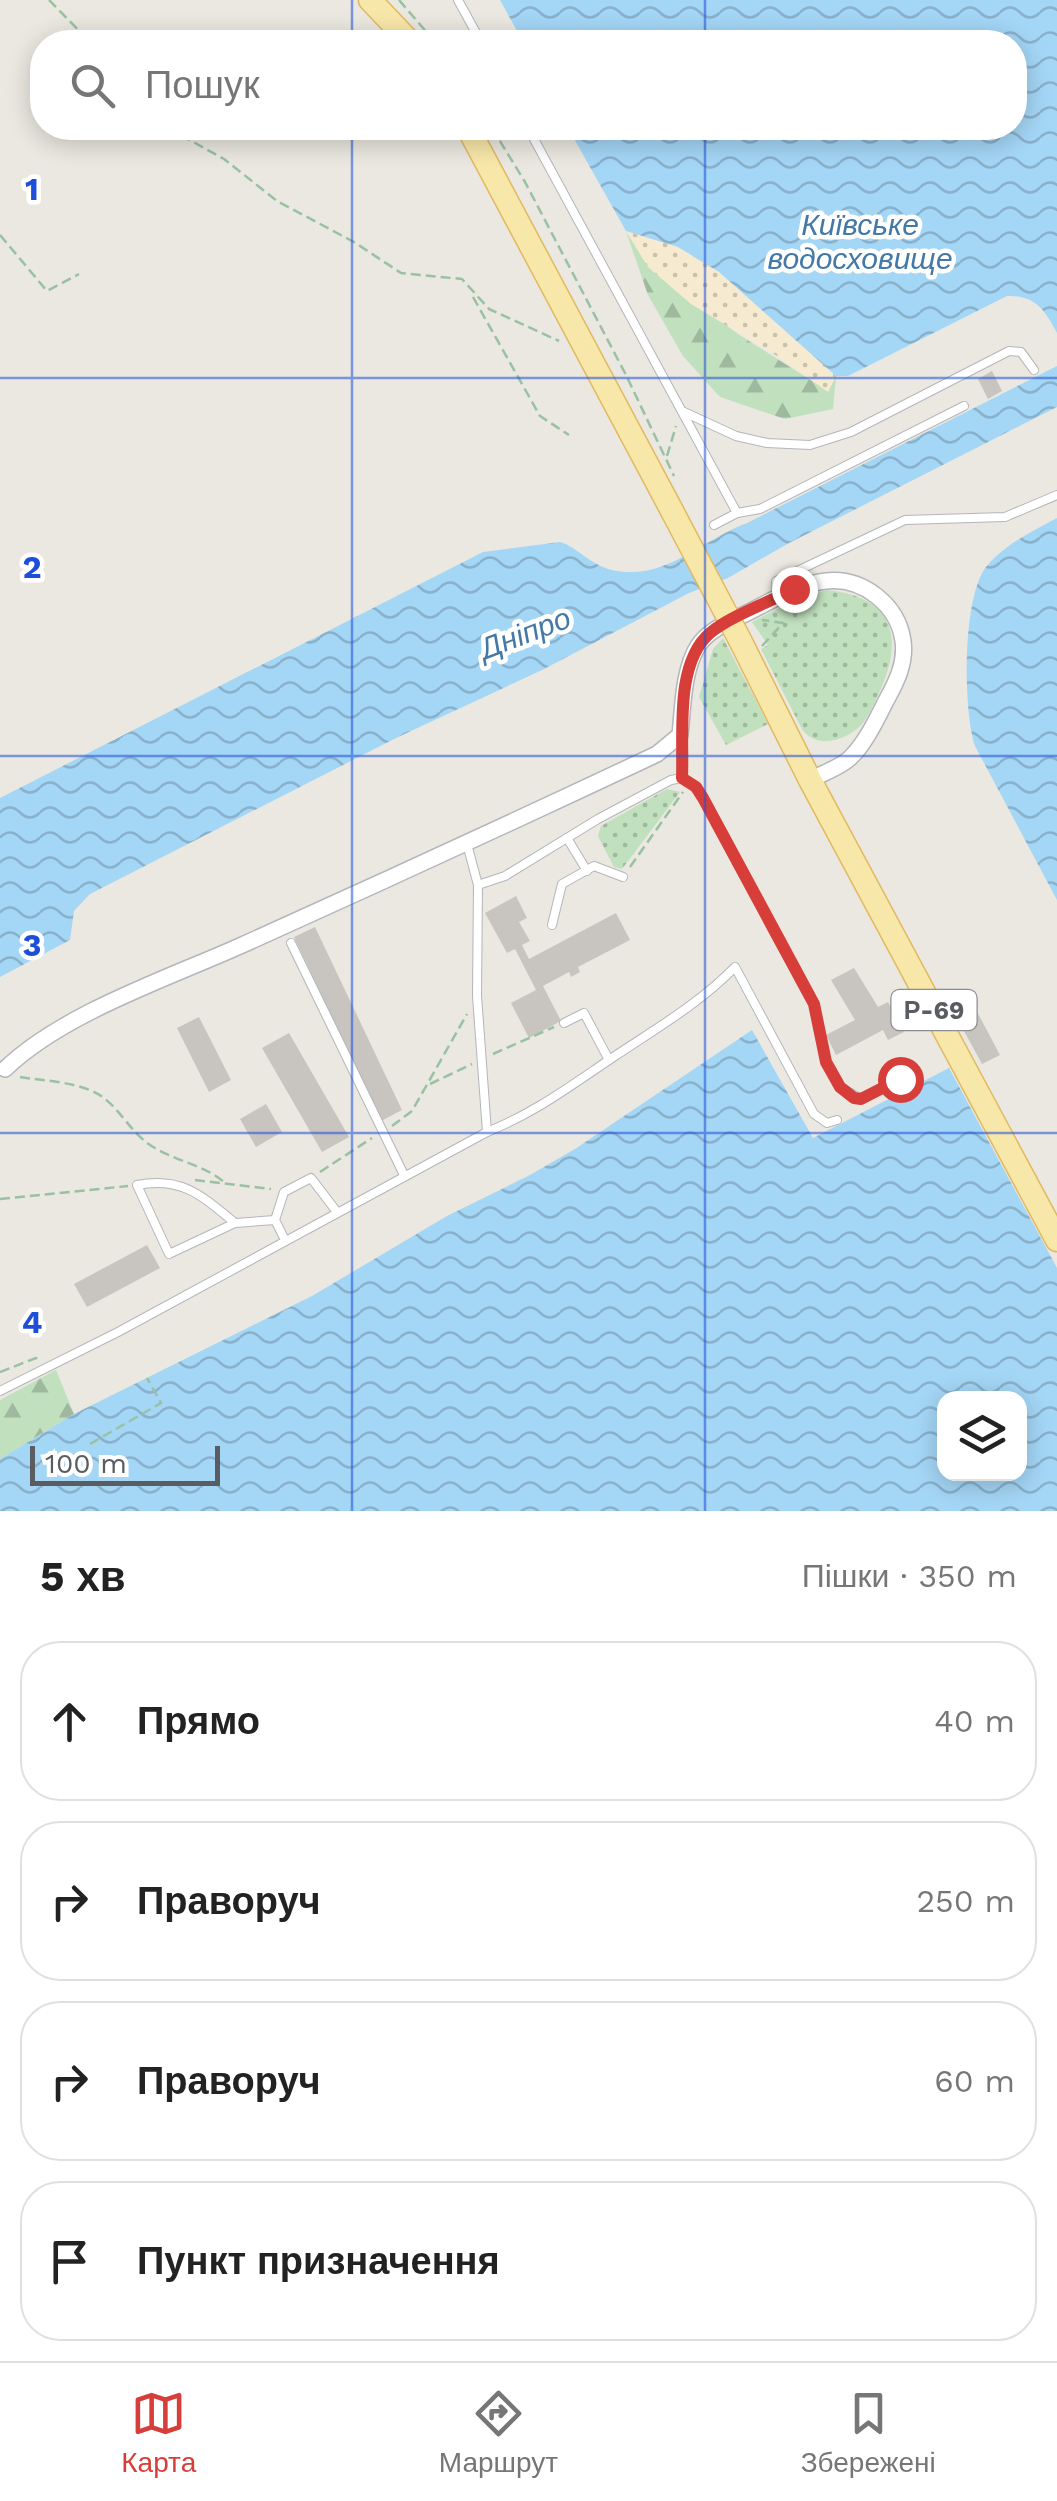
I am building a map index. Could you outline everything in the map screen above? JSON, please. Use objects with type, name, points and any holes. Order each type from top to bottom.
[{"type":"main road","points":[[370,0],[399,30]]},
{"type":"main road","name":"Р-69","points":[[475,140],[671,508],[750,644],[810,780],[1057,1240]]},
{"type":"street","points":[[5,1073],[29,1046],[108,1005],[657,754],[680,735],[690,667],[698,646],[712,632],[794,589],[826,581],[859,586],[888,606],[898,622],[903,642],[898,678],[850,759],[810,780]]},
{"type":"lane","points":[[458,0],[475,30]]},
{"type":"lane","points":[[535,140],[736,513]]},
{"type":"lane","points":[[684,412],[736,436],[767,443],[810,445],[851,432],[1010,351],[1021,352],[1034,370]]},
{"type":"lane","points":[[714,525],[736,513],[760,510],[964,406]]},
{"type":"lane","points":[[777,598],[775,586],[782,578],[905,520],[1005,517],[1057,495]]},
{"type":"lane","points":[[680,735],[682,778]]},
{"type":"lane","points":[[478,884],[504,876],[671,780],[682,778],[696,787],[703,798],[814,1004],[826,1062],[840,1087],[861,1099],[900,1079]]},
{"type":"lane","points":[[568,838],[587,870]]},
{"type":"lane","points":[[467,844],[478,884],[477,996],[487,1132]]},
{"type":"lane","points":[[552,925],[562,884],[594,866],[623,877]]},
{"type":"lane","points":[[291,944],[404,1175]]},
{"type":"lane","points":[[0,1391],[404,1175],[537,1110],[710,992],[735,967],[814,1114],[827,1123],[837,1120]]},
{"type":"lane","points":[[564,1023],[584,1013],[608,1060]]},
{"type":"lane","points":[[286,1240],[275,1220],[284,1192],[311,1178],[337,1212]]},
{"type":"lane","points":[[235,1222],[192,1188],[153,1182],[137,1185],[169,1254],[235,1222],[275,1220]]},
{"type":"path","points":[[49,0],[78,30]]},
{"type":"path","points":[[400,0],[425,30]]},
{"type":"path","points":[[190,140],[224,159],[277,200],[401,273],[462,279],[540,416],[569,435]]},
{"type":"path","points":[[499,140],[674,472]]},
{"type":"path","points":[[0,235],[47,291],[78,274]]},
{"type":"path","points":[[470,291],[489,309],[524,327],[587,346]]},
{"type":"path","points":[[666,456],[673,430],[684,412]]},
{"type":"path","points":[[750,644],[783,623],[752,619]]},
{"type":"path","points":[[623,877],[683,795],[682,778]]},
{"type":"path","points":[[311,1178],[407,1117],[477,996]]},
{"type":"path","points":[[428,1085],[564,1023]]},
{"type":"path","points":[[5,1073],[82,1088],[104,1097],[151,1147],[213,1172],[226,1183]]},
{"type":"path","points":[[188,1179],[284,1192]]},
{"type":"path","points":[[0,1199],[137,1185]]},
{"type":"path","points":[[0,1372],[36,1358],[47,1368]]},
{"type":"path","points":[[90,1444],[161,1404],[147,1378]]},
{"type":"green space","points":[[626,231],[648,267],[738,334],[828,391],[836,376],[833,409],[785,419],[720,397],[683,356],[648,295]]},
{"type":"green space","points":[[827,590],[867,601],[888,624],[892,639],[886,675],[861,726],[836,740],[821,741],[802,729],[761,649],[768,645],[752,622],[791,602]]},
{"type":"green space","points":[[723,638],[768,724],[726,745],[699,697],[713,649]]},
{"type":"green space","points":[[667,789],[680,792],[622,869],[614,867],[598,836],[601,826]]},
{"type":"green space","points":[[56,1370],[74,1414],[0,1459],[0,1400]]},
{"type":"sand","points":[[626,231],[678,247],[719,272],[836,376],[828,392],[691,304],[648,267]]},
{"type":"water","name":"Київське водосховище","points":[[500,0],[1057,0],[1057,333],[1032,301],[1007,296],[848,376],[836,376],[719,272],[678,247],[626,231],[575,140],[1027,140],[1027,30],[516,30]]},
{"type":"water","name":"Дніпро","points":[[1057,366],[1057,407],[728,578],[689,593],[542,670],[396,738],[90,894],[74,911],[70,940],[0,977],[0,798],[483,552],[560,542],[608,569],[628,572],[663,566]]},
{"type":"water","points":[[1057,518],[1057,900],[975,746],[968,707],[967,655],[972,603],[986,567],[1010,545]]},
{"type":"water","points":[[752,1030],[813,1138],[949,1068],[1057,1268],[1057,1511],[0,1511],[0,1459],[74,1414],[312,1296],[447,1216],[530,1175]]},
{"type":"building","points":[[992,371],[1002,391],[988,399],[978,379]]},
{"type":"building","points":[[516,896],[527,918],[519,922],[530,941],[522,945],[529,959],[616,913],[630,940],[578,967],[580,972],[571,977],[569,972],[543,986],[561,1021],[529,1038],[511,1003],[536,990],[515,949],[507,953],[485,913]]},
{"type":"building","points":[[315,927],[402,1110],[381,1121],[294,937]]},
{"type":"building","points":[[854,968],[878,1007],[888,1002],[904,1032],[888,1040],[883,1030],[836,1055],[826,1035],[855,1020],[831,980]]},
{"type":"building","points":[[975,1008],[1000,1055],[982,1064],[957,1018]]},
{"type":"building","points":[[199,1017],[231,1080],[209,1092],[177,1028]]},
{"type":"building","points":[[289,1033],[349,1137],[322,1152],[262,1048]]},
{"type":"building","points":[[266,1104],[282,1132],[256,1147],[240,1119]]},
{"type":"building","points":[[147,1245],[160,1268],[87,1307],[74,1284]]},
{"type":"route","points":[[794,589],[712,632],[698,646],[690,667],[680,735],[682,778],[696,787],[703,798],[814,1004],[826,1062],[840,1087],[846,1094],[861,1099],[900,1079]]}]
